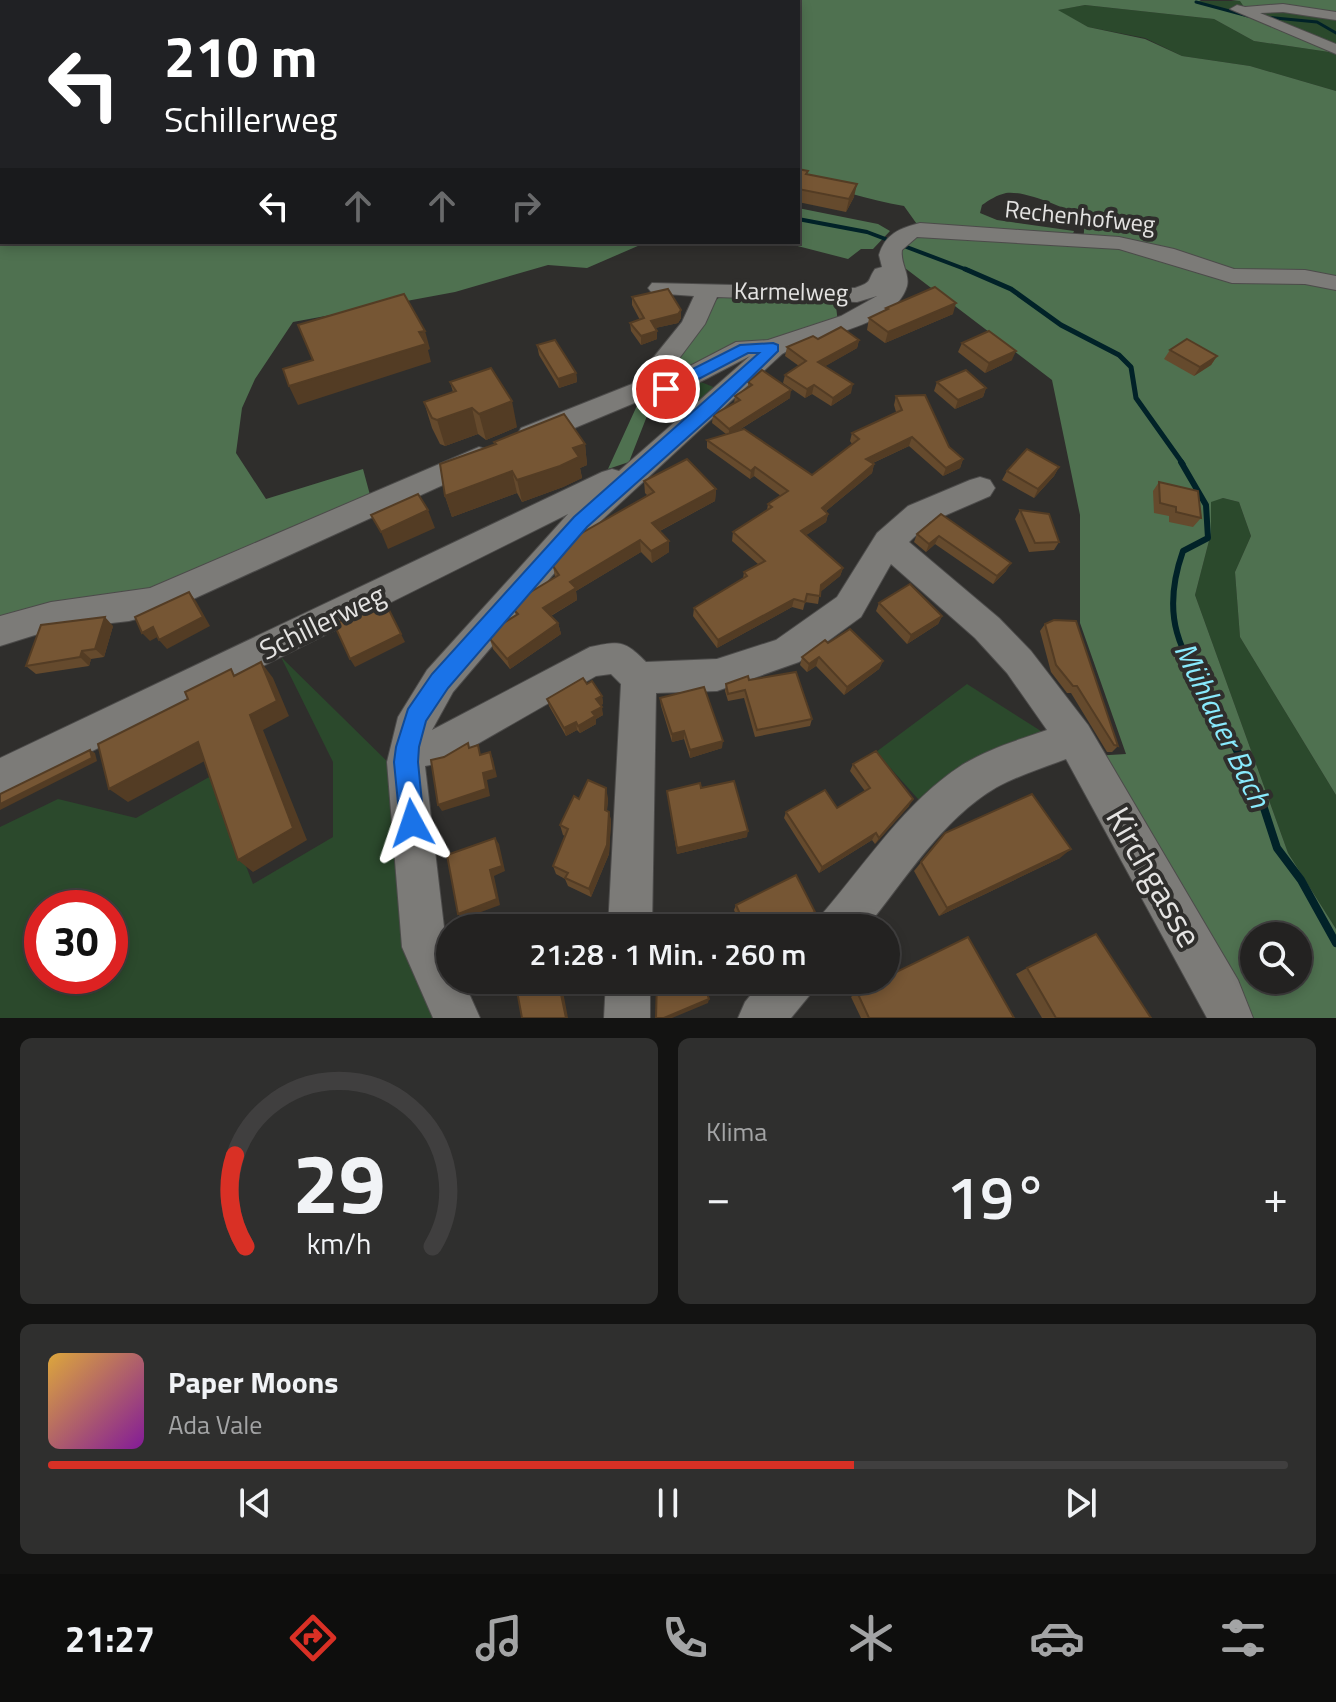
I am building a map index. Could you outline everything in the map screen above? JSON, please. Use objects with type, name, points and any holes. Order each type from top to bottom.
[{"type":"street","points":[[1290,0],[1336,3]]},
{"type":"street","points":[[1240,5],[1336,16]]},
{"type":"street","points":[[1240,5],[1336,49]]},
{"type":"street","name":"Rechenhofweg","points":[[890,252],[909,231],[972,231],[1119,243],[1240,277],[1305,277],[1336,283]]},
{"type":"street","points":[[457,1018],[424,947],[406,762],[416,717],[440,681],[580,522],[773,348],[787,340],[850,321],[882,304],[894,291],[897,279],[890,252]]},
{"type":"street","name":"Karmelweg","points":[[660,288],[857,295],[877,288],[885,281],[879,261],[890,252]]},
{"type":"street","points":[[1209,270],[1240,285],[1292,286],[1336,298]]},
{"type":"street","points":[[641,390],[693,324],[708,290]]},
{"type":"street","points":[[0,631],[51,616],[155,601],[411,485],[641,390],[666,389],[745,348],[773,348]]},
{"type":"street","name":"Schillerweg","points":[[0,778],[643,467]]},
{"type":"street","points":[[639,678],[717,675],[787,651],[849,607],[888,542],[919,514],[980,488]]},
{"type":"street","name":"Kirchgasse","points":[[888,542],[987,628],[1019,662],[1075,738],[1222,996],[1230,1018]]},
{"type":"street","points":[[408,747],[433,749],[590,662],[618,657],[639,678],[631,914]]},
{"type":"street","points":[[850,914],[933,817],[962,789],[988,772],[1075,738]]},
{"type":"street","points":[[627,1018],[628,994]]},
{"type":"street","points":[[761,1018],[781,994]]},
{"type":"green space","points":[[800,0],[1201,0],[1198,2],[1254,17],[1336,53],[1254,41],[1214,19],[1085,5],[1058,10],[1088,27],[1145,39],[1182,56],[1250,66],[1336,91],[1336,795],[1240,637],[1235,572],[1251,536],[1239,502],[1223,498],[1211,502],[1211,533],[1195,595],[1288,853],[1336,929],[1336,1018],[1236,1018],[1093,756],[1126,754],[1080,623],[1080,515],[1052,380],[901,265],[905,244],[924,234],[1083,242],[1085,220],[1047,201],[1014,193],[993,198],[982,205],[980,213],[997,220],[1074,231],[1072,236],[919,227],[904,206],[800,181]]},
{"type":"green space","points":[[1231,0],[1336,0],[1336,16],[1244,7],[1240,1]]},
{"type":"green space","points":[[1197,1],[1240,1],[1244,7],[1336,16],[1336,51]]},
{"type":"green space","points":[[1085,5],[1214,19],[1254,41],[1336,53],[1336,91],[1250,66],[1182,56],[1145,38],[1088,27],[1057,10]]},
{"type":"green space","points":[[800,208],[878,224],[890,231],[873,249],[861,249],[848,259],[790,244],[800,244]]},
{"type":"green space","points":[[0,244],[642,244],[587,268],[548,265],[455,292],[293,322],[255,379],[242,408],[236,453],[266,499],[363,469],[370,495],[139,602],[0,629]]},
{"type":"green space","points":[[724,293],[835,299],[838,322],[697,368],[676,359],[713,303]]},
{"type":"green space","points":[[696,380],[716,388],[682,415],[656,397]]},
{"type":"green space","points":[[656,397],[682,415],[647,416],[629,462],[608,469],[640,399]]},
{"type":"green space","points":[[1223,498],[1239,502],[1251,536],[1235,572],[1240,637],[1336,795],[1336,929],[1288,853],[1195,595],[1211,533],[1211,501]]},
{"type":"green space","points":[[281,657],[399,773],[438,1018],[0,1018],[0,827],[58,799],[136,818],[211,776],[253,884],[333,837],[333,762]]},
{"type":"green space","points":[[967,684],[1052,738],[927,809],[876,752]]},
{"type":"building","points":[[800,169],[808,171],[806,174],[857,184],[849,199],[800,189]]},
{"type":"building","points":[[935,287],[956,303],[888,332],[869,318],[886,308]]},
{"type":"building","points":[[668,289],[681,310],[678,314],[651,321],[657,331],[641,336],[630,323],[644,318],[632,297]]},
{"type":"building","points":[[404,294],[425,331],[419,332],[426,344],[289,386],[283,369],[313,360],[298,325]]},
{"type":"building","points":[[841,327],[859,340],[818,362],[853,384],[833,398],[814,385],[807,389],[785,375],[806,361],[787,347],[813,336],[818,339]]},
{"type":"building","points":[[989,331],[1016,351],[989,363],[962,343]]},
{"type":"building","points":[[1187,339],[1217,356],[1200,367],[1170,350]]},
{"type":"building","points":[[555,340],[576,373],[558,379],[537,345]]},
{"type":"building","points":[[491,368],[512,401],[479,414],[472,408],[437,420],[432,418],[424,402],[456,391],[450,382]]},
{"type":"building","points":[[762,370],[791,390],[729,429],[713,415],[740,400],[735,396],[752,385],[748,382]]},
{"type":"building","points":[[966,370],[986,388],[958,400],[937,382]]},
{"type":"building","points":[[925,395],[949,447],[963,459],[946,468],[912,437],[866,459],[874,464],[822,508],[828,514],[801,531],[843,568],[821,585],[820,596],[807,594],[805,602],[794,599],[718,640],[694,608],[747,576],[744,572],[765,561],[733,532],[772,507],[768,504],[788,491],[755,467],[751,471],[707,440],[744,429],[812,475],[859,439],[852,433],[902,410],[896,396]]},
{"type":"building","points":[[564,414],[585,444],[573,448],[579,457],[517,480],[512,471],[445,496],[440,464]]},
{"type":"building","points":[[1027,449],[1059,467],[1038,489],[1007,471]]},
{"type":"building","points":[[687,459],[716,489],[652,523],[669,541],[651,551],[640,540],[570,582],[576,588],[543,608],[558,623],[507,659],[490,639],[502,624],[518,614],[514,610],[529,593],[559,575],[553,566],[580,534],[654,492],[644,481]]},
{"type":"building","points":[[1159,482],[1198,491],[1201,518],[1176,512],[1176,507],[1160,503]]},
{"type":"building","points":[[418,494],[428,510],[381,532],[371,515]]},
{"type":"building","points":[[1020,510],[1049,514],[1059,542],[1035,543]]},
{"type":"building","points":[[941,514],[1011,563],[997,576],[939,536],[929,544],[917,534]]},
{"type":"building","points":[[910,584],[942,616],[911,635],[879,603]]},
{"type":"building","points":[[189,592],[203,617],[159,640],[153,627],[142,633],[135,617]]},
{"type":"building","points":[[384,600],[401,634],[350,659],[334,624]]},
{"type":"building","points":[[105,617],[95,649],[82,651],[80,657],[26,666],[41,625]]},
{"type":"building","points":[[1054,620],[1076,621],[1118,746],[1114,745],[1077,686],[1073,686],[1056,665],[1045,624]]},
{"type":"building","points":[[850,629],[883,661],[847,687],[819,657],[809,664],[802,657],[825,640],[828,643]]},
{"type":"building","points":[[261,662],[277,701],[250,715],[293,828],[238,860],[198,742],[109,789],[98,744],[188,699],[185,692],[231,669],[234,676]]},
{"type":"building","points":[[796,672],[812,719],[757,730],[745,690],[728,694],[726,684],[748,676],[749,680]]},
{"type":"building","points":[[583,678],[587,684],[592,681],[602,696],[596,699],[602,707],[592,712],[595,716],[578,726],[576,722],[564,728],[547,699]]},
{"type":"building","points":[[704,687],[723,741],[690,750],[684,731],[672,734],[660,698]]},
{"type":"building","points":[[468,743],[469,748],[478,745],[480,755],[490,752],[494,770],[483,773],[486,789],[438,805],[431,760],[444,757]]},
{"type":"building","points":[[90,750],[92,758],[0,804],[0,794]]},
{"type":"building","points":[[876,751],[913,799],[879,838],[876,833],[822,867],[786,812],[825,790],[837,808],[870,788],[853,764]]},
{"type":"building","points":[[588,780],[606,788],[605,810],[609,812],[607,845],[589,889],[565,878],[568,873],[553,866],[568,829],[560,825],[574,796],[579,799]]},
{"type":"building","points":[[734,781],[748,831],[677,848],[667,791],[700,783],[701,788]]},
{"type":"building","points":[[1032,794],[1071,849],[947,908],[921,862],[945,833]]},
{"type":"building","points":[[495,838],[502,866],[490,870],[497,899],[458,914],[447,855]]},
{"type":"building","points":[[796,875],[815,912],[740,914],[736,905]]},
{"type":"building","points":[[1096,934],[1151,1018],[1056,1018],[1027,968]]},
{"type":"building","points":[[968,937],[1014,1018],[869,1018],[858,994],[900,994],[900,970]]},
{"type":"building","points":[[518,994],[561,994],[566,1018],[522,1018]]},
{"type":"building","points":[[657,994],[707,994],[709,999],[664,1018],[656,1018]]},
{"type":"waterway","points":[[1196,2],[1248,16]]},
{"type":"waterway","points":[[1264,17],[1317,22],[1336,33]]},
{"type":"waterway","name":"Mühlauer Bach","points":[[800,219],[867,232],[967,270]]},
{"type":"waterway","name":"Mühlauer Bach","points":[[967,270],[1011,289],[1061,325],[1119,355],[1131,367],[1136,398],[1183,464]]},
{"type":"waterway","name":"Mühlauer Bach","points":[[1181,462],[1206,505],[1208,538],[1183,551],[1173,596],[1174,616],[1184,652],[1216,708]]},
{"type":"waterway","name":"Mühlauer Bach","points":[[1216,708],[1261,799],[1277,848],[1301,880],[1336,943]]},
{"type":"route","points":[[412,823],[406,762],[408,747],[416,717],[440,681],[580,522],[773,348],[745,348],[666,389]]}]
